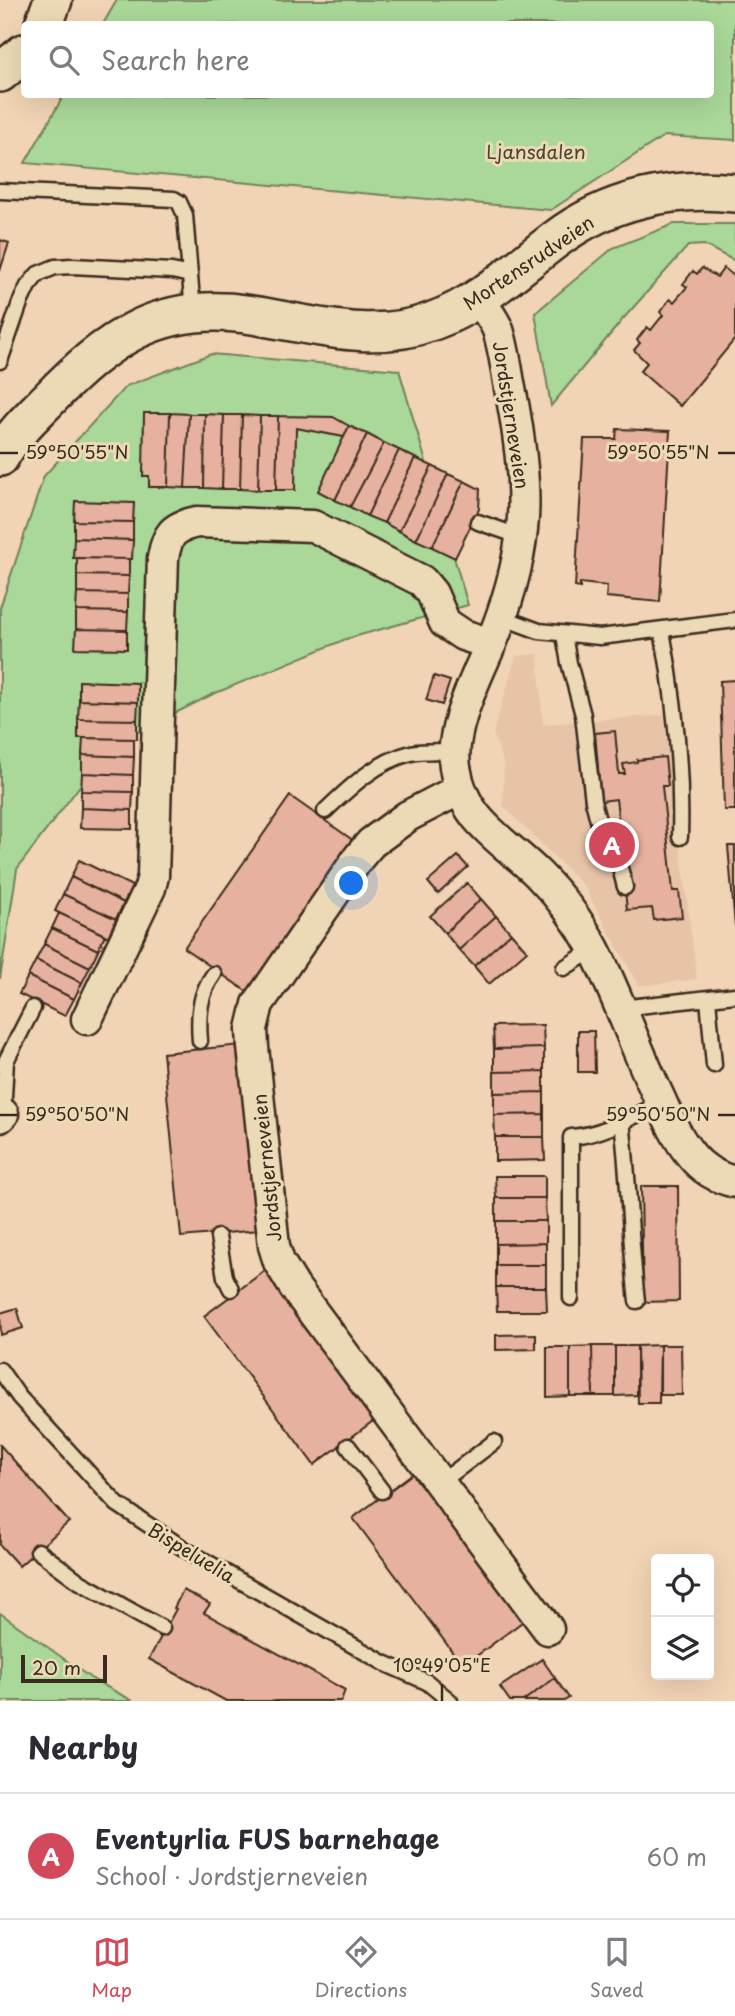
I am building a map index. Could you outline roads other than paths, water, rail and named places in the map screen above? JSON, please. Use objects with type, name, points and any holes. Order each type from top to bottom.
[{"type":"street","points":[[45,21],[53,0]]},
{"type":"street","points":[[0,73],[21,56]]},
{"type":"street","name":"Mortensrudveien","points":[[0,457],[18,431],[67,380],[107,345],[139,327],[177,314],[193,312],[246,314],[333,330],[382,331],[432,322],[479,299],[557,238],[600,213],[628,202],[678,191],[735,193]]},
{"type":"street","name":"Jordstjerneveien","points":[[479,299],[499,334],[519,434],[525,492],[523,534],[516,571],[463,715],[455,751],[460,789],[464,802],[474,815],[557,895],[594,949],[661,1102],[691,1155],[705,1169],[735,1182]]},
{"type":"street","points":[[87,1019],[150,888],[153,876],[163,558],[166,539],[174,530],[197,522],[301,524],[322,529],[422,581],[432,593],[445,623],[463,635],[496,631]]},
{"type":"street","name":"Jordstjerneveien","points":[[460,789],[408,816],[365,850],[258,1004],[253,1029],[270,1211],[274,1246],[279,1262],[295,1288],[548,1629]]},
{"type":"lane","points":[[0,191],[174,198],[185,215],[193,312]]},
{"type":"lane","points":[[0,361],[20,303],[28,286],[38,274],[55,267],[72,266],[172,271],[190,275]]},
{"type":"lane","points":[[478,522],[507,532],[523,534]]},
{"type":"lane","points":[[496,631],[539,631],[600,637],[735,620]]},
{"type":"lane","points":[[662,631],[679,758],[680,837]]},
{"type":"lane","points":[[564,635],[583,715],[593,801],[601,832],[620,868],[625,887]]},
{"type":"lane","points":[[325,811],[361,778],[391,761],[411,753],[455,751]]},
{"type":"lane","points":[[564,968],[594,949]]},
{"type":"lane","points":[[200,1041],[200,1009],[207,983],[214,974]]},
{"type":"lane","points":[[621,1008],[735,995]]},
{"type":"lane","points":[[708,999],[714,1065]]},
{"type":"lane","points":[[1,1116],[6,1060],[33,1008]]},
{"type":"lane","points":[[571,1298],[572,1137],[586,1136],[661,1102]]},
{"type":"lane","points":[[622,1121],[636,1301]]},
{"type":"lane","points":[[218,1237],[221,1262],[231,1289]]},
{"type":"lane","name":"Bispeluelia","points":[[0,1370],[19,1397],[108,1494],[138,1520],[282,1605],[384,1662],[426,1682],[450,1701]]},
{"type":"lane","points":[[441,1482],[494,1442]]},
{"type":"lane","points":[[348,1447],[382,1491]]},
{"type":"lane","points":[[38,1551],[80,1582],[162,1628]]},
{"type":"place","name":"Eventyrlia FUS barnehage","points":[[612,845]]},
{"type":"park label","name":"Ljansdalen","points":[[536,151]]}]
